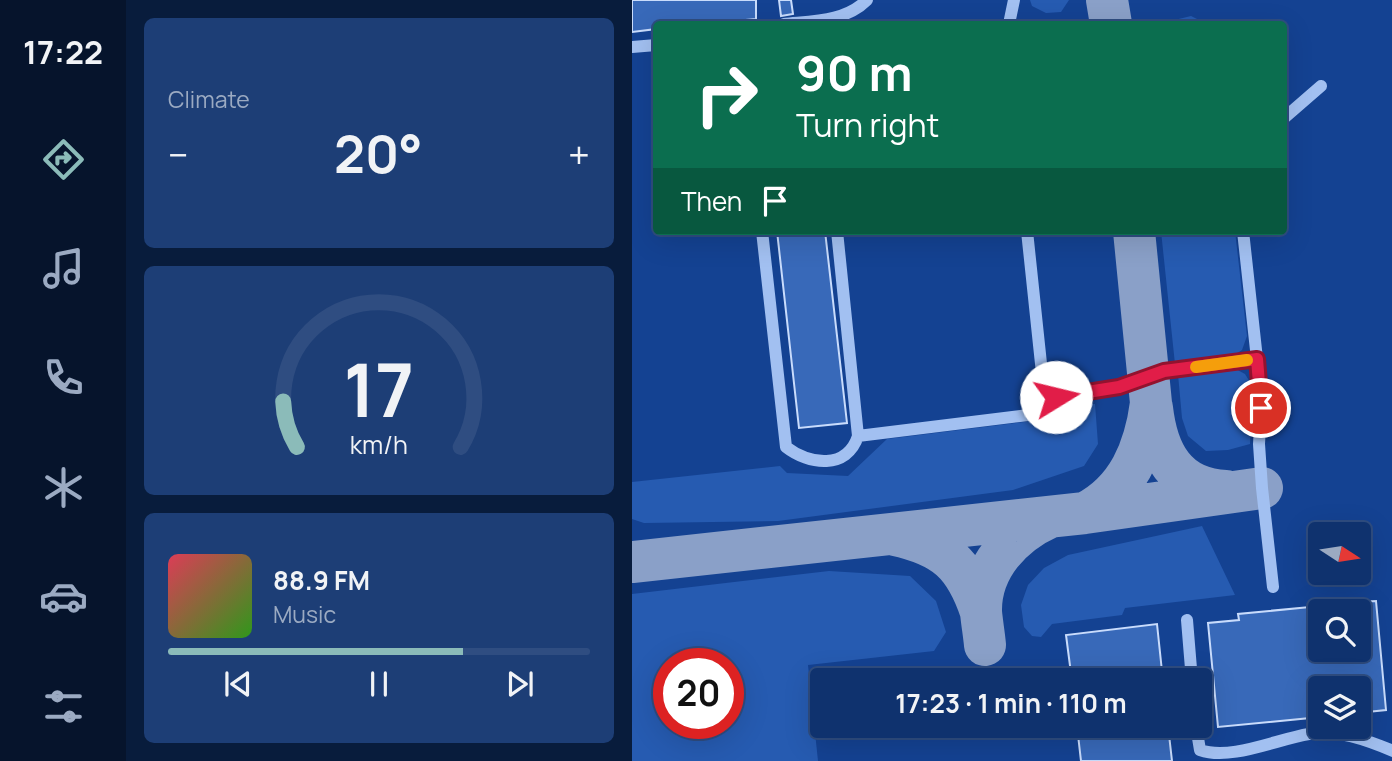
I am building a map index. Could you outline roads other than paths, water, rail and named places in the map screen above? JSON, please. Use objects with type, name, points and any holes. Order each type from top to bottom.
[{"type":"lane","points":[[805,21],[840,16],[861,6],[867,0]]},
{"type":"lane","points":[[1009,21],[1014,0]]},
{"type":"lane","points":[[632,47],[653,45]]},
{"type":"lane","points":[[1287,116],[1321,86]]},
{"type":"lane","points":[[762,235],[786,447],[796,455],[814,461],[835,460],[848,454],[858,436],[837,235]]},
{"type":"lane","points":[[858,436],[1028,415],[1039,411],[1045,402],[1027,235]]},
{"type":"lane","points":[[1243,235],[1257,359],[1262,488],[1273,587]]},
{"type":"lane","points":[[1044,392],[1056,397],[1119,387],[1164,371],[1257,359]]},
{"type":"lane","points":[[1187,620],[1191,668]]},
{"type":"lane","points":[[1198,738],[1200,750],[1207,755],[1218,756],[1233,757],[1308,734],[1331,733],[1359,739],[1392,751]]}]
